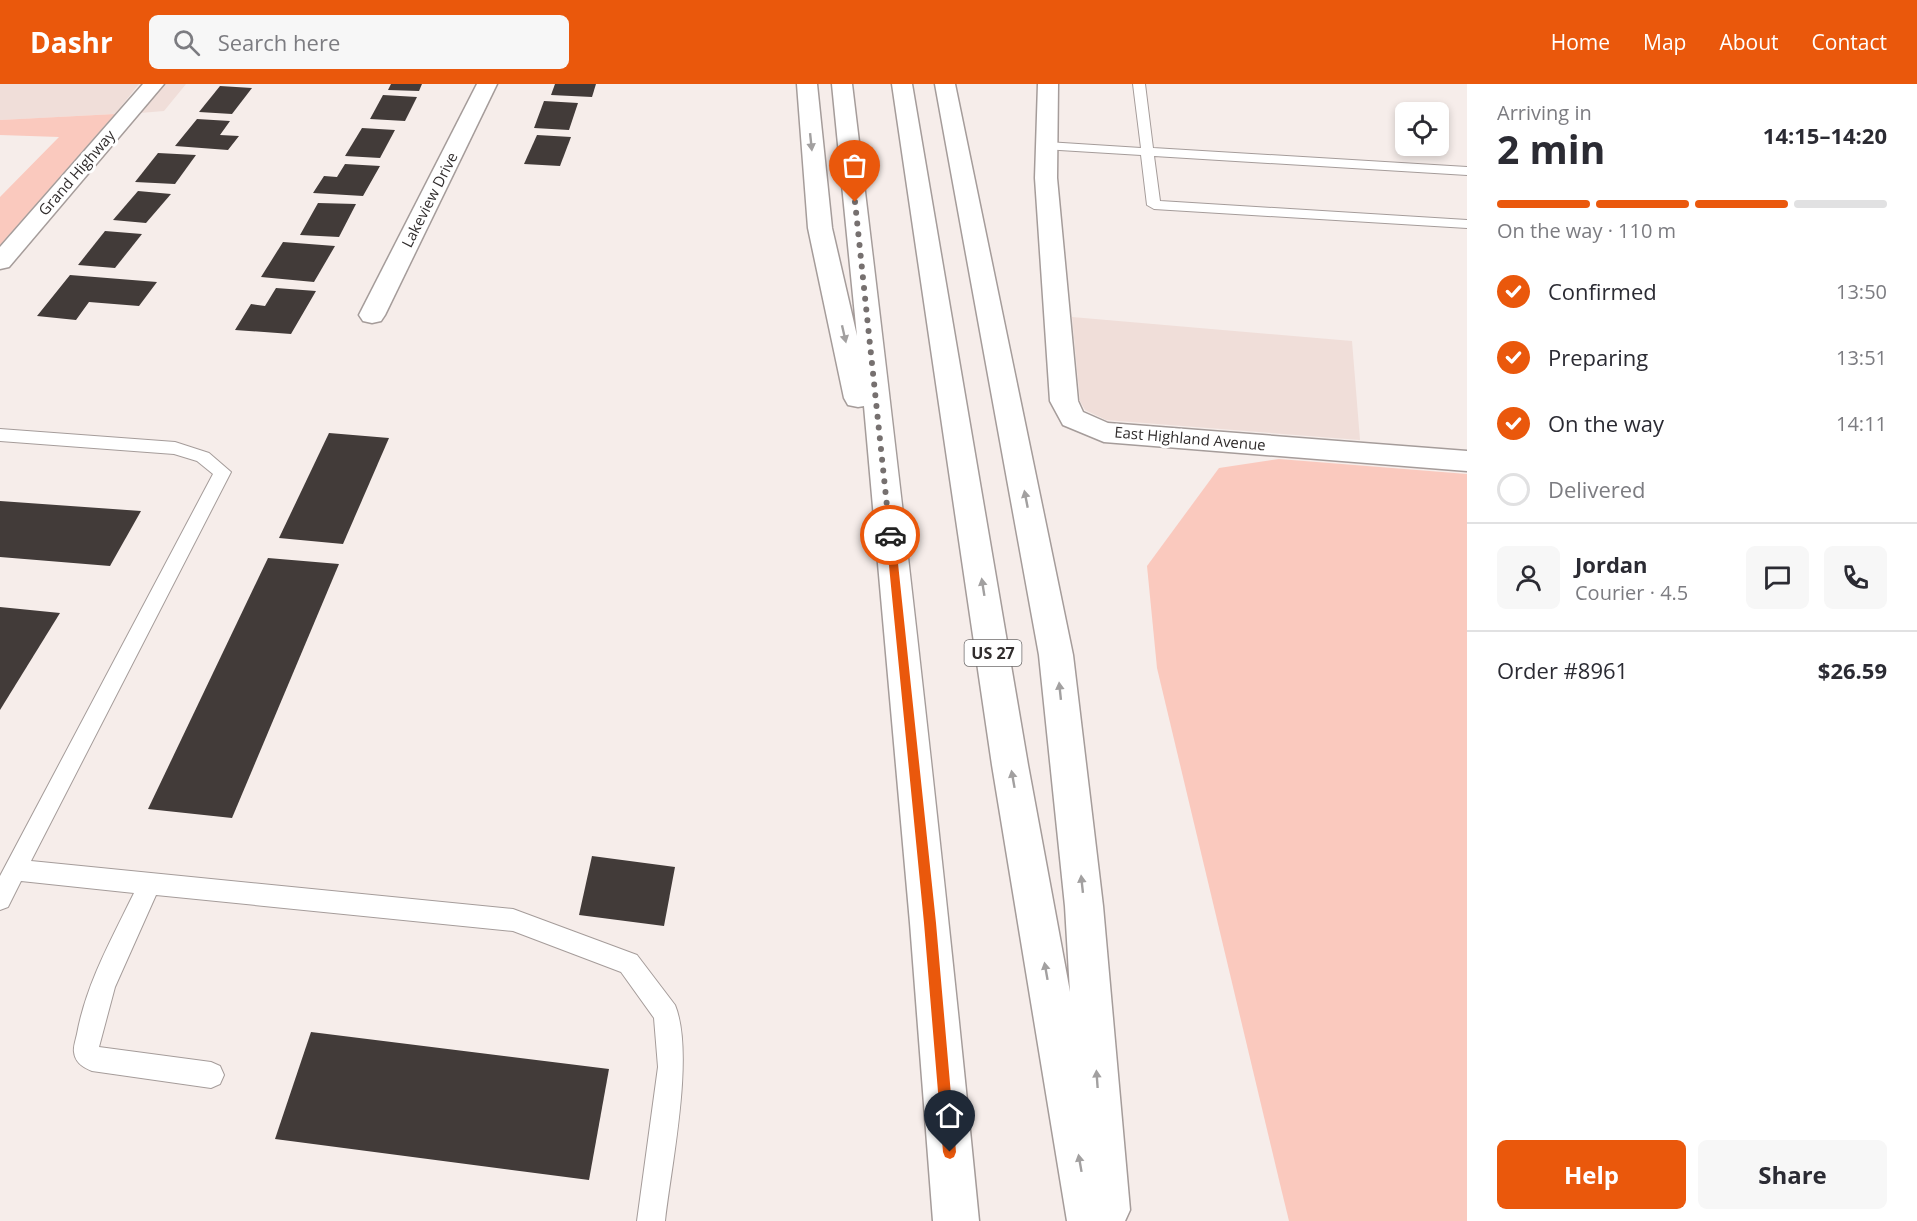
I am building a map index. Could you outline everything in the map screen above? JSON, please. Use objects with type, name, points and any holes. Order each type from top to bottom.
[{"type":"main road","name":"Grand Highway","points":[[0,262],[154,84]]},
{"type":"main road","name":"Lakeview Drive","points":[[372,315],[487,84]]},
{"type":"main road","points":[[807,84],[820,228],[891,543]]},
{"type":"main road","points":[[842,84],[930,923],[956,1221]]},
{"type":"main road","name":"US 27","points":[[902,84],[1010,765],[1090,1221]]},
{"type":"main road","points":[[945,84],[1056,655],[1084,906],[1107,1221]]},
{"type":"main road","name":"East Highland Avenue","points":[[1048,84],[1046,178],[1064,401],[1073,418],[1104,432],[1467,461]]},
{"type":"lane","points":[[1139,84],[1154,205],[1467,224]]},
{"type":"lane","points":[[1047,146],[1467,171]]},
{"type":"lane","points":[[0,435],[175,448],[203,457],[222,472],[0,898]]},
{"type":"lane","points":[[15,870],[513,920],[629,963],[666,1014],[671,1067],[651,1221]]},
{"type":"lane","points":[[150,883],[106,981],[88,1037],[86,1052],[92,1059],[211,1075]]},
{"type":"shaded area","points":[[0,84],[139,84],[115,114],[0,120]]},
{"type":"shaded area","points":[[163,84],[186,84],[164,111],[140,113]]},
{"type":"shaded area","points":[[115,114],[0,245],[0,197],[59,137],[0,135],[0,120]]},
{"type":"shaded area","points":[[1072,317],[1352,341],[1360,440],[1106,420],[1085,410],[1080,401]]},
{"type":"shaded area","points":[[1279,459],[1467,474],[1467,1221],[1289,1221],[1157,668],[1147,566],[1219,468]]},
{"type":"building","points":[[391,84],[422,84],[419,91],[388,90]]},
{"type":"building","points":[[555,84],[596,84],[592,97],[551,95]]},
{"type":"building","points":[[220,86],[252,88],[232,114],[199,112]]},
{"type":"building","points":[[383,95],[417,97],[405,121],[370,119]]},
{"type":"building","points":[[544,101],[578,103],[569,130],[534,128]]},
{"type":"building","points":[[197,119],[230,121],[220,135],[239,136],[228,150],[175,146]]},
{"type":"building","points":[[362,128],[395,130],[380,158],[345,156]]},
{"type":"building","points":[[537,135],[571,137],[560,166],[524,164]]},
{"type":"building","points":[[158,153],[196,155],[175,184],[135,182]]},
{"type":"building","points":[[345,164],[380,166],[363,196],[313,193],[324,176],[337,177]]},
{"type":"building","points":[[138,191],[171,194],[146,223],[113,220]]},
{"type":"building","points":[[318,203],[356,204],[339,237],[300,235]]},
{"type":"building","points":[[105,231],[142,234],[115,268],[78,265]]},
{"type":"building","points":[[283,242],[335,246],[314,282],[261,277]]},
{"type":"building","points":[[70,275],[157,282],[139,306],[89,302],[76,320],[37,316]]},
{"type":"building","points":[[276,288],[316,291],[291,334],[235,330],[251,304],[265,306]]},
{"type":"building","points":[[329,433],[389,438],[343,544],[279,538]]},
{"type":"building","points":[[0,501],[141,511],[110,566],[0,557]]},
{"type":"building","points":[[268,558],[339,564],[232,818],[148,809]]},
{"type":"building","points":[[0,607],[60,613],[0,710]]},
{"type":"building","points":[[592,856],[675,867],[664,926],[579,915]]},
{"type":"building","points":[[311,1032],[609,1069],[589,1180],[275,1139]]},
{"type":"way so far","points":[[855,202],[890,535]]},
{"type":"route","points":[[890,535],[930,923],[950,1152]]}]
